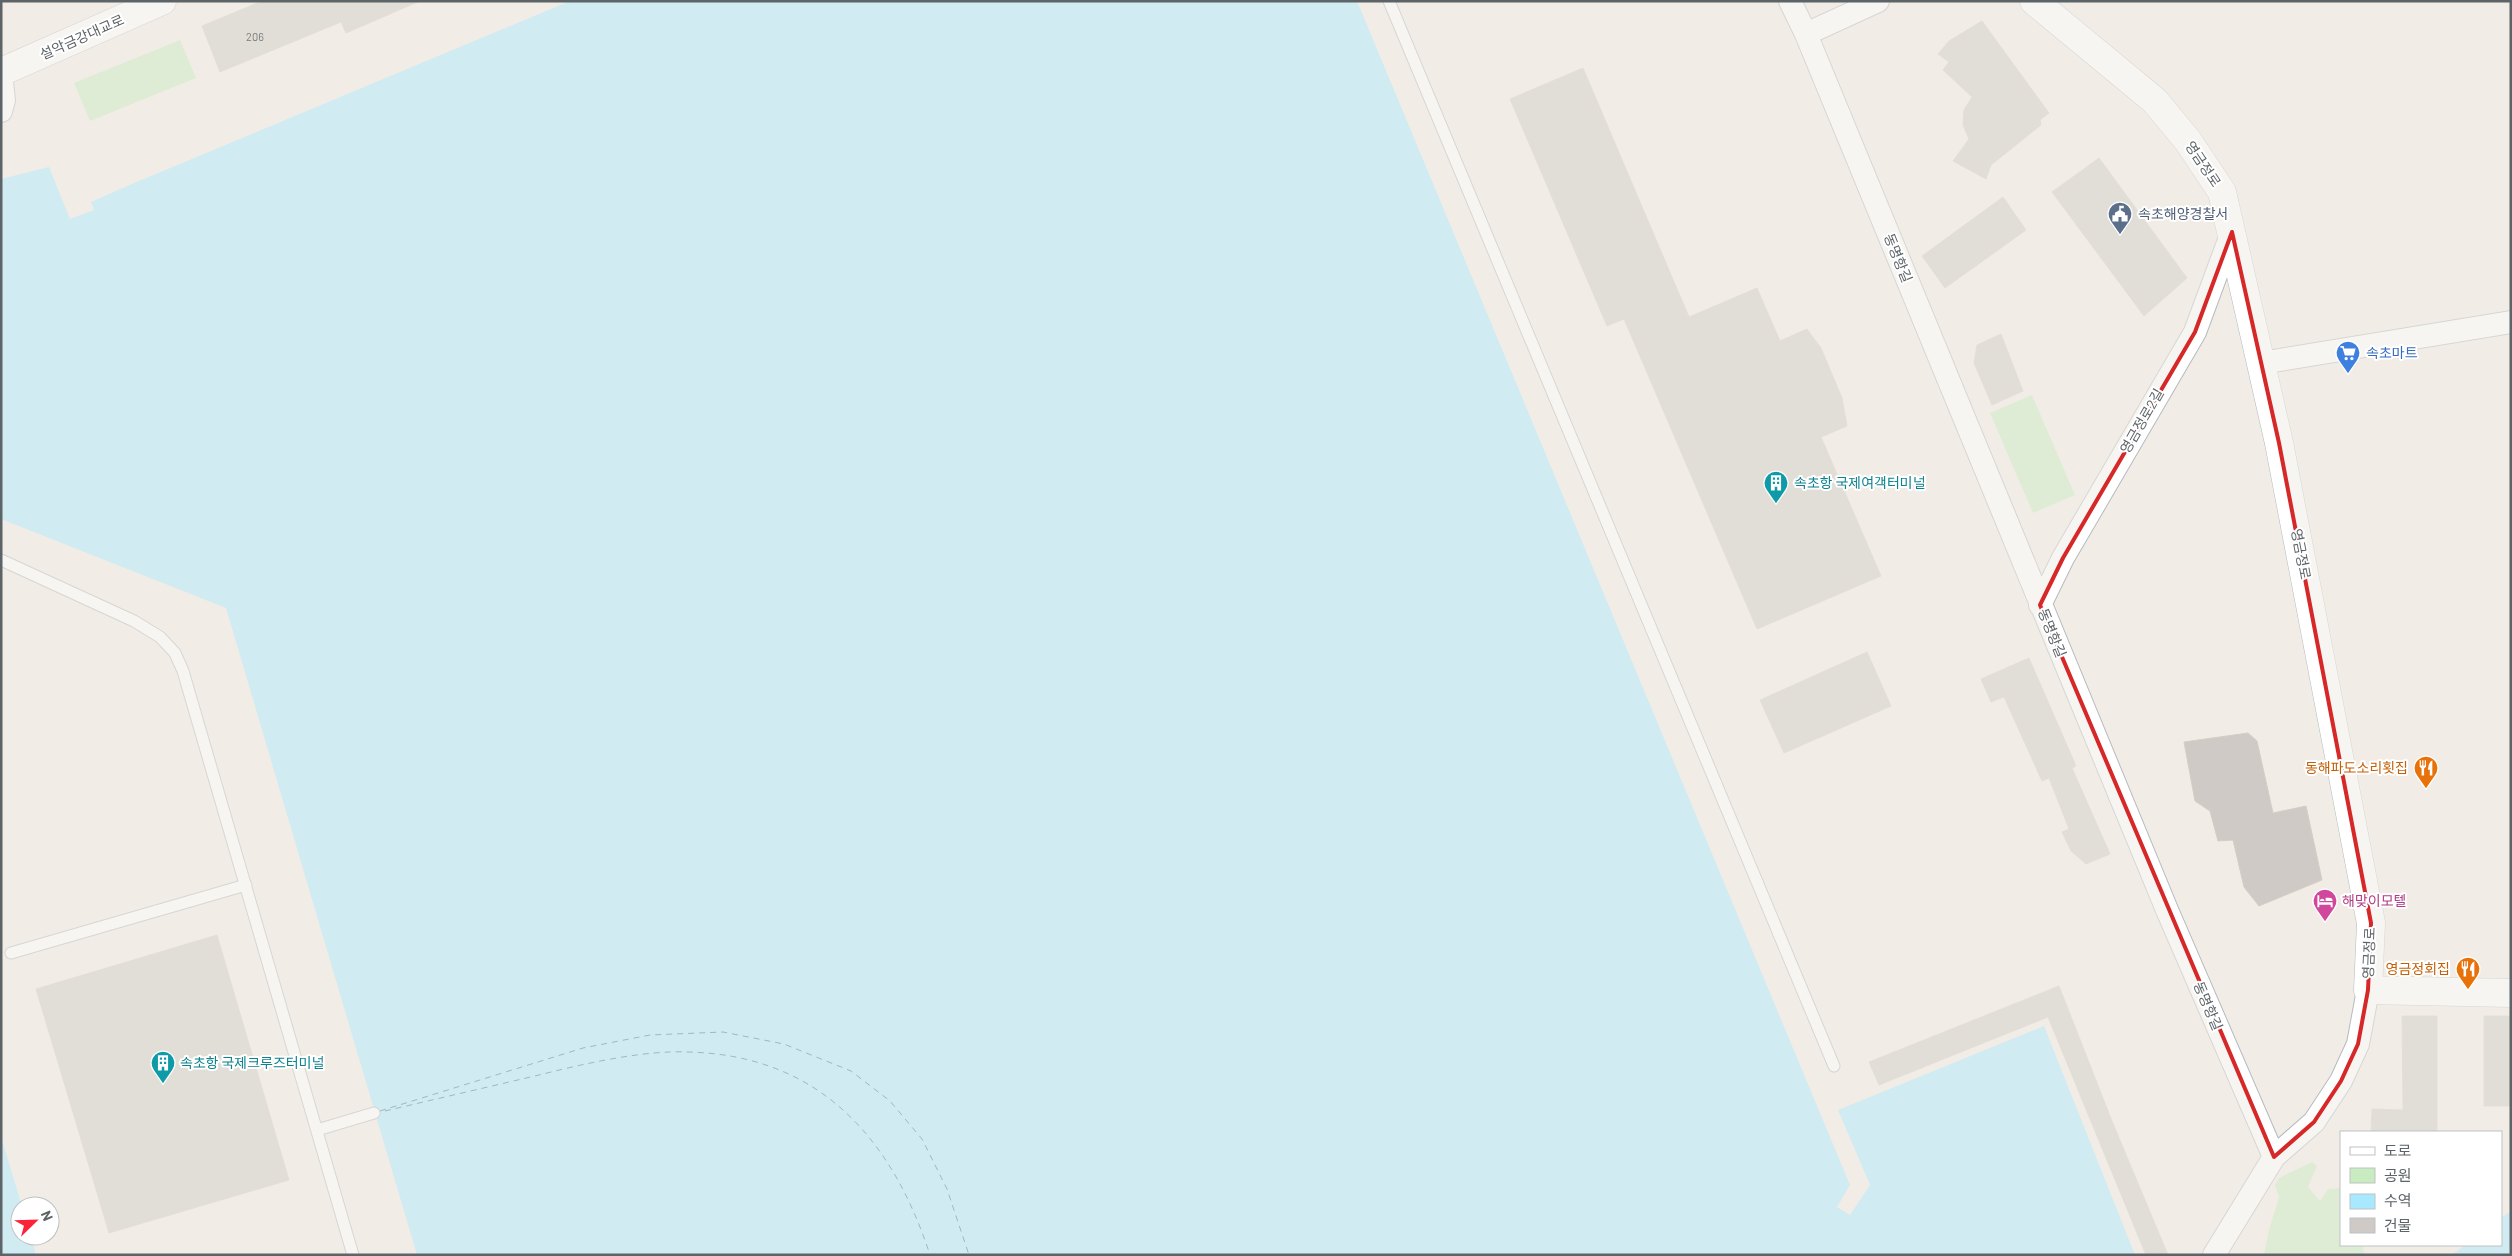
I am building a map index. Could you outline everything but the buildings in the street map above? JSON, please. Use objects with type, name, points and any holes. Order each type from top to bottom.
[{"type":"street","name":"설악금강대교로","points":[[1,72],[162,1]]},
{"type":"street","name":"동명항길","points":[[1790,1],[1806,34],[2166,910],[2274,1158]]},
{"type":"street","points":[[1806,34],[1878,1]]},
{"type":"street","name":"영금정로","points":[[2034,1],[2155,101],[2188,141],[2222,192],[2283,462],[2371,923],[2368,990],[2358,1044],[2341,1081],[2314,1122],[2274,1158]]},
{"type":"street","points":[[1,72],[4,100],[1,111]]},
{"type":"street","name":"영금정로2길","points":[[2040,605],[2063,558],[2194,332],[2232,232]]},
{"type":"street","points":[[2261,363],[2511,322]]},
{"type":"street","points":[[2368,990],[2511,993]]},
{"type":"street","points":[[2214,1255],[2274,1158]]},
{"type":"lane","points":[[1389,1],[1834,1066]]},
{"type":"lane","points":[[1,560],[134,621],[160,636],[175,654],[183,671],[353,1255]]},
{"type":"lane","points":[[11,953],[246,885]]},
{"type":"lane","points":[[317,1130],[374,1113]]},
{"type":"highlighted area","points":[[2232,232],[2279,443],[2371,923],[2368,990],[2358,1044],[2341,1081],[2314,1122],[2274,1157],[2040,605],[2063,558],[2195,332]]},
{"type":"green space","points":[[180,40],[196,78],[90,121],[74,83]]},
{"type":"green space","points":[[2032,395],[2075,495],[2033,513],[1990,413]]},
{"type":"green space","points":[[2312,1162],[2317,1166],[2308,1187],[2320,1201],[2328,1189],[2340,1188],[2340,1246],[2363,1246],[2364,1255],[2264,1255],[2279,1197],[2275,1185],[2279,1178]]},
{"type":"water","points":[[570,1],[1357,1],[1850,1185],[1837,1207],[1850,1215],[1870,1185],[1838,1110],[2044,1026],[2135,1255],[417,1255],[226,608],[1,519],[1,179],[49,167],[70,219],[94,210],[91,202],[127,186]]},
{"type":"water","points":[[1,1137],[19,1196],[10,1196],[10,1246],[34,1246],[36,1255],[1,1255]]},
{"type":"water","points":[[2511,1211],[2511,1255],[2452,1255],[2464,1246],[2502,1246],[2502,1217]]},
{"type":"ferry route","points":[[380,1111],[583,1048],[650,1035],[723,1032],[784,1044],[851,1071],[890,1101],[922,1139],[947,1189],[969,1255]]},
{"type":"ferry route","points":[[385,1111],[575,1066],[633,1055],[688,1052],[734,1057],[776,1069],[812,1087],[844,1111],[871,1140],[895,1174],[914,1213],[930,1255]]},
{"type":"place","name":"속초해양경찰서","points":[[2120,235]]},
{"type":"place","name":"속초마트","points":[[2348,374]]},
{"type":"place","name":"속초항 국제여객터미널","points":[[1776,504]]},
{"type":"place","name":"동해파도소리횟집","points":[[2426,789]]},
{"type":"place","name":"해맞이모텔","points":[[2325,922]]},
{"type":"place","name":"영금정회집","points":[[2468,990]]},
{"type":"place","name":"속초항 국제크루즈터미널","points":[[163,1084]]}]
